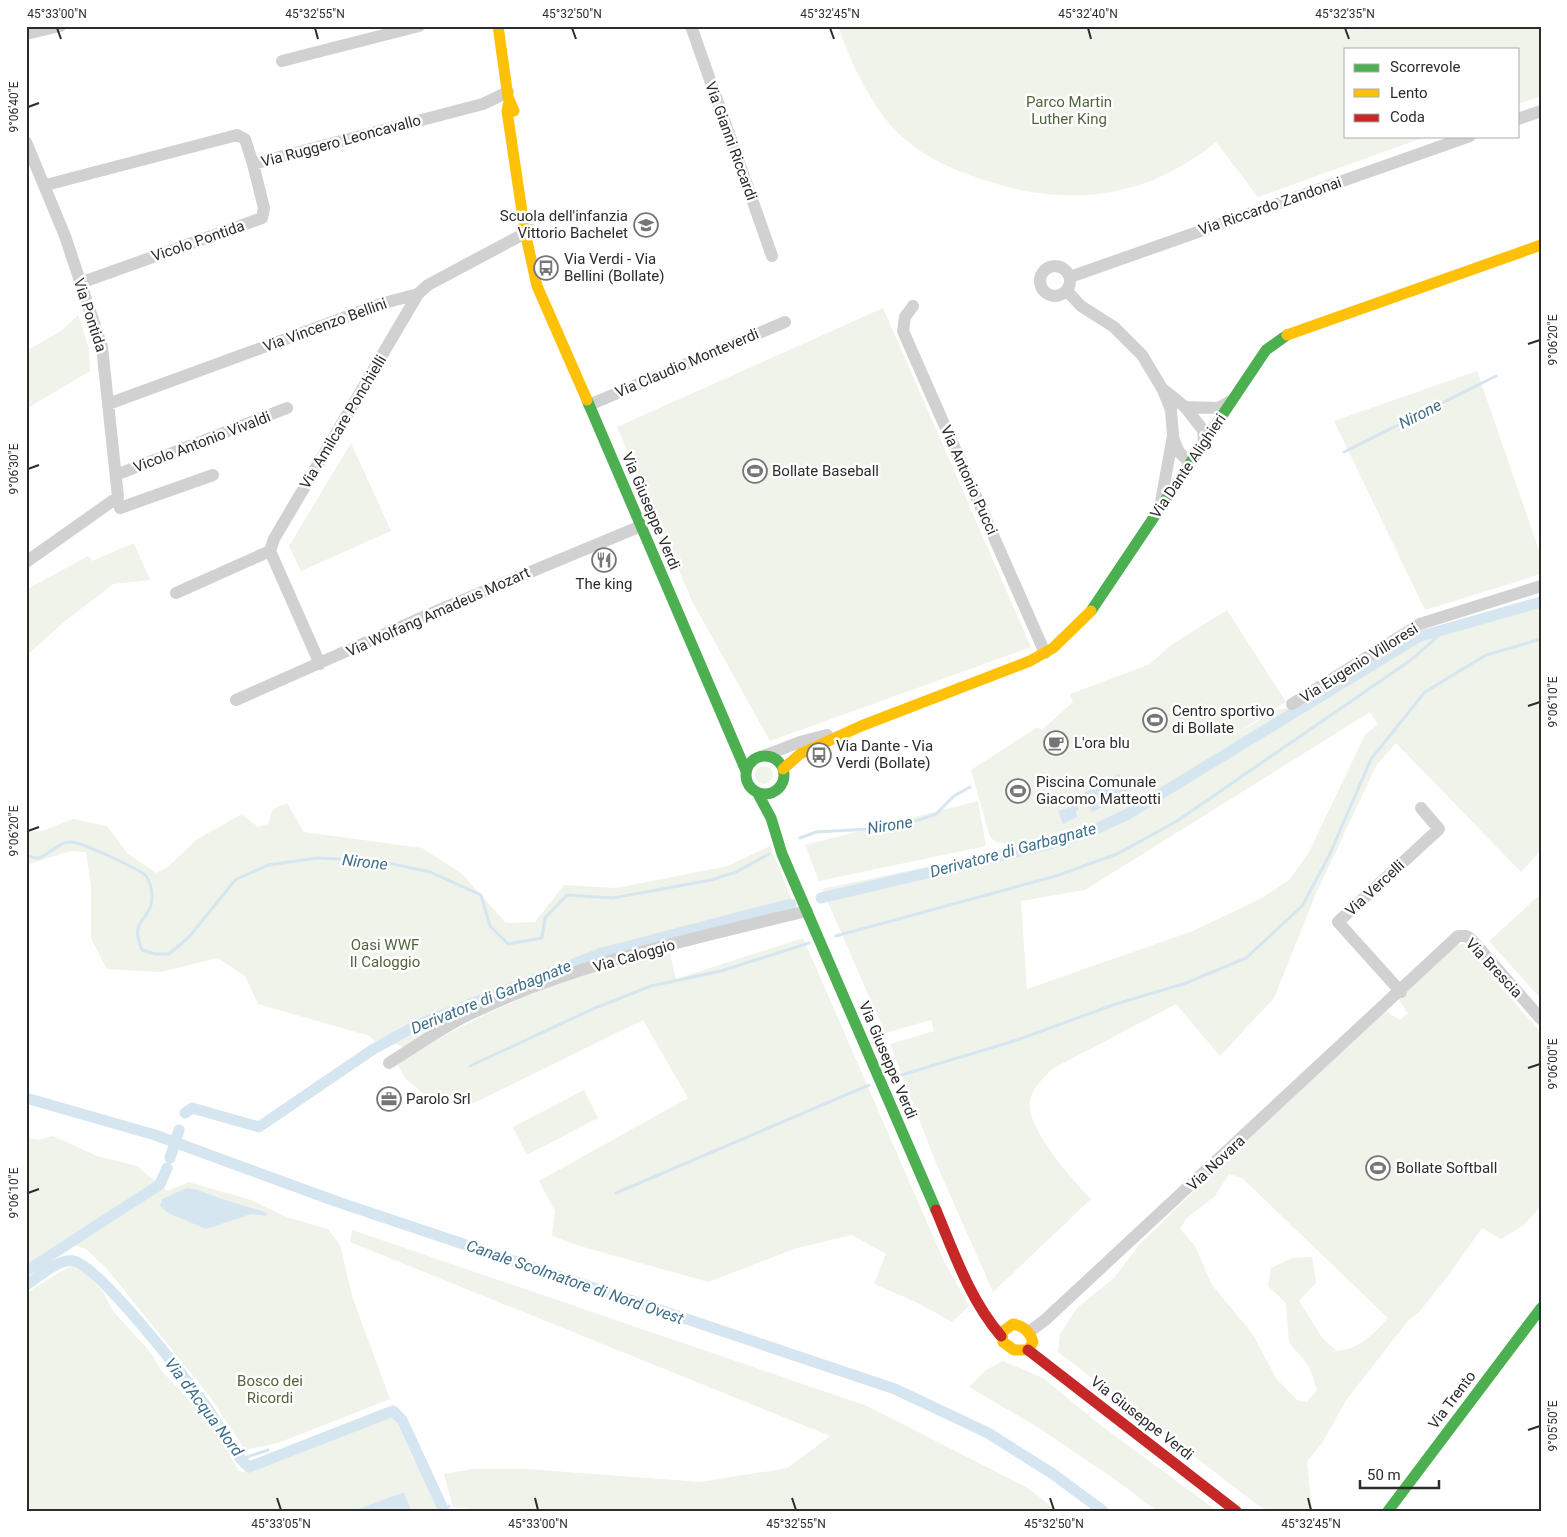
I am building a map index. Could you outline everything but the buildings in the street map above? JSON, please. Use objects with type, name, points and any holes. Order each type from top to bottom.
[{"type":"street","points":[[26,34],[60,26]]},
{"type":"street","points":[[282,61],[418,26]]},
{"type":"street","name":"Via Giuseppe Verdi","points":[[498,26],[508,97],[507,111],[529,230],[537,286],[738,748],[746,771]]},
{"type":"street","name":"Via Gianni Riccardi","points":[[690,26],[772,256]]},
{"type":"street","name":"Via Ruggero Leoncavallo","points":[[46,185],[237,135],[245,139],[253,164],[508,97]]},
{"type":"street","points":[[1520,118],[1541,111]]},
{"type":"street","name":"Via Riccardo Zandonai","points":[[1070,277],[1464,138]]},
{"type":"street","name":"Via Pontida","points":[[26,142],[46,185],[102,347],[119,502]]},
{"type":"street","name":"Vicolo Pontida","points":[[80,282],[262,218],[264,208],[253,164]]},
{"type":"street","name":"Via Vincenzo Bellini","points":[[108,404],[384,303],[418,294],[428,285],[529,230]]},
{"type":"street","name":"Via Dante Alighieri","points":[[783,769],[800,754],[861,726],[979,682],[1045,654],[1077,628],[1159,511],[1266,350],[1288,335],[1541,244]]},
{"type":"street","points":[[1063,294],[1070,283],[1070,277],[1067,272],[1058,266],[1047,268],[1042,272],[1040,280],[1042,290],[1049,295],[1063,294],[1114,327],[1142,355],[1163,390],[1171,410],[1173,435],[1178,452],[1190,463]]},
{"type":"street","name":"Via Amilcare Ponchielli","points":[[270,551],[274,539],[418,294]]},
{"type":"street","name":"Via Antonio Pucci","points":[[913,306],[905,317],[903,332],[1045,654]]},
{"type":"street","name":"Via Claudio Monteverdi","points":[[589,405],[784,322]]},
{"type":"street","points":[[1163,390],[1185,407],[1203,430],[1204,442]]},
{"type":"street","points":[[1185,407],[1218,408],[1231,402]]},
{"type":"street","name":"Vicolo Antonio Vivaldi","points":[[116,475],[287,408]]},
{"type":"street","points":[[1159,511],[1173,435]]},
{"type":"street","points":[[26,562],[119,502],[213,475]]},
{"type":"street","name":"Via Wolfang Amadeus Mozart","points":[[236,700],[439,610],[641,526]]},
{"type":"street","points":[[176,593],[270,551],[320,664]]},
{"type":"street","name":"Via Eugenio Villoresi","points":[[1292,704],[1420,624],[1541,586]]},
{"type":"street","name":"Via Giuseppe Verdi","points":[[721,712],[742,740],[763,756]]},
{"type":"street","name":"Via Dante Alighieri","points":[[763,756],[800,742],[861,726]]},
{"type":"street","points":[[763,756],[776,759],[783,769],[784,775],[780,786],[770,793],[757,792],[748,783],[746,771],[750,762],[763,756]]},
{"type":"street","name":"Via Giuseppe Verdi","points":[[777,834],[780,786]]},
{"type":"street","name":"Via Giuseppe Verdi","points":[[757,792],[766,805],[782,854],[974,1297],[1004,1331]]},
{"type":"street","name":"Via Vercelli","points":[[1401,992],[1338,922],[1439,829],[1421,808]]},
{"type":"street","name":"Via Caloggio","points":[[390,1063],[461,1019],[526,991],[606,962],[807,911]]},
{"type":"street","name":"Via Brescia","points":[[1401,992],[1454,938],[1462,935],[1471,939],[1541,1019]]},
{"type":"street","name":"Via Novara","points":[[1029,1332],[1045,1320],[1401,992]]},
{"type":"street","name":"Via Trento","points":[[1388,1511],[1541,1308]]},
{"type":"street","points":[[1018,1325],[1029,1332],[1032,1342],[1028,1350],[1022,1352],[1013,1350],[1005,1345],[1004,1331],[1018,1325]]},
{"type":"street","name":"Via Giuseppe Verdi","points":[[1028,1350],[1236,1511]]},
{"type":"green space","name":"Parco Martin Luther King","points":[[838,26],[1368,26],[1352,33],[1371,26],[1541,26],[1541,96],[1520,103],[1520,48],[1344,48],[1344,138],[1422,138],[1258,197],[1216,142],[1189,161],[1161,176],[1133,187],[1104,193],[1044,194],[981,179],[937,161],[917,149],[889,124],[871,98],[849,54]]},
{"type":"green space","points":[[883,308],[1031,647],[770,741],[692,601],[617,427]]},
{"type":"green space","points":[[78,315],[89,348],[90,371],[26,409],[26,351],[61,331]]},
{"type":"green space","points":[[1477,371],[1541,556],[1541,574],[1425,610],[1334,421]]},
{"type":"green space","points":[[351,443],[391,531],[301,571],[289,546]]},
{"type":"green space","points":[[134,543],[150,580],[113,584],[64,622],[26,656],[26,590],[88,556],[92,561]]},
{"type":"green space","points":[[1541,599],[1541,850],[1521,872],[1396,743],[1376,766],[1315,896],[1274,998],[1220,1056],[1176,1004],[1052,1069],[1036,1087],[1030,1100],[1030,1112],[1035,1125],[1042,1139],[1062,1167],[1091,1199],[993,1292],[936,1163],[890,1044],[934,1031],[931,1020],[885,1033],[822,889],[1006,850],[1004,843],[996,842],[990,837],[971,770],[1038,727],[1042,730],[1073,702],[1070,694],[1150,664],[1171,645],[1227,610],[1286,702],[1224,741],[1276,710],[1302,706],[1417,635]],"holes":[[[1370,712],[1378,724],[1365,735],[1308,854],[1289,880],[1260,899],[1193,931],[1027,989],[1021,901],[1085,890]]]},
{"type":"green space","points":[[764,766],[770,769],[773,775],[770,781],[764,784],[758,781],[755,775],[758,769]]},
{"type":"green space","points":[[978,801],[986,846],[819,881],[805,845]]},
{"type":"green space","name":"Oasi WWF Il Caloggio","points":[[287,803],[304,832],[422,848],[461,873],[506,923],[535,922],[564,885],[616,888],[728,866],[770,846],[795,907],[675,938],[456,1015],[402,1047],[391,1042],[380,1047],[370,1036],[258,1004],[245,976],[218,958],[161,972],[107,969],[91,938],[91,886],[86,852],[71,851],[26,865],[26,832],[42,831],[73,819],[107,826],[128,854],[156,873],[168,867],[196,840],[242,814],[258,827],[268,824],[273,809]]},
{"type":"green space","points":[[1541,894],[1541,999],[1489,941]]},
{"type":"green space","points":[[803,938],[943,1259],[969,1306],[952,1322],[916,1302],[874,1284],[886,1254],[852,1235],[797,1248],[708,1282],[580,1246],[552,1236],[555,1211],[539,1181],[688,1098],[643,1020],[474,1103],[435,1104],[406,1079],[397,1064],[463,1026],[496,1010],[596,971],[669,950],[676,979]]},
{"type":"green space","points":[[1464,944],[1541,1033],[1541,1206],[1524,1225],[1501,1239],[1482,1228],[1448,1276],[1419,1312],[1407,1322],[1347,1399],[1322,1443],[1307,1461],[1312,1511],[1270,1511],[1259,1506],[1058,1352],[1060,1334],[1077,1308],[1114,1278],[1140,1244],[1229,1157],[1386,1011],[1400,1020],[1408,1013],[1398,999],[1456,945]],"holes":[[[1229,1174],[1242,1178],[1388,1318],[1366,1340],[1353,1347],[1337,1351],[1323,1339],[1299,1301],[1316,1283],[1312,1257],[1292,1258],[1271,1268],[1268,1286],[1286,1303],[1289,1342],[1309,1366],[1317,1390],[1307,1402],[1297,1400],[1276,1378],[1252,1333],[1212,1285],[1195,1246],[1180,1229],[1186,1219],[1215,1196]]]},
{"type":"green space","points":[[584,1090],[598,1118],[527,1155],[513,1127]]},
{"type":"green space","name":"Bosco dei Ricordi","points":[[53,1136],[97,1156],[137,1166],[167,1191],[189,1182],[251,1200],[286,1217],[328,1229],[340,1245],[353,1299],[390,1399],[278,1443],[245,1450],[211,1398],[107,1269],[86,1249],[67,1242],[26,1268],[26,1137],[38,1140]]},
{"type":"green space","points":[[352,1230],[867,1406],[1026,1487],[1058,1511],[486,1511],[453,1507],[444,1474],[472,1469],[527,1469],[701,1482],[788,1468],[830,1436],[350,1242]]},
{"type":"green space","points":[[74,1267],[84,1272],[103,1292],[113,1311],[151,1353],[161,1370],[210,1423],[239,1471],[246,1472],[269,1465],[330,1437],[347,1433],[382,1418],[394,1416],[414,1460],[423,1472],[439,1511],[411,1511],[404,1492],[353,1511],[26,1511],[26,1293],[67,1268]]},
{"type":"green space","points":[[1003,1361],[1043,1378],[1103,1427],[1217,1511],[1157,1511],[1113,1478],[1039,1428],[969,1387],[986,1370]]},
{"type":"shaded area","points":[[1119,774],[1129,793],[1092,812],[1082,794]]},
{"type":"shaded area","points":[[1075,798],[1079,810],[1076,811],[1077,817],[1063,824],[1058,811],[1071,807],[1069,800]]},
{"type":"shaded area","points":[[187,1188],[261,1211],[266,1213],[267,1216],[251,1214],[206,1229],[168,1213],[160,1206],[162,1199]]},
{"type":"shaded area","points":[[404,1492],[411,1511],[353,1511]]},
{"type":"waterway","name":"Nirone","points":[[1344,452],[1496,376]]},
{"type":"waterway","name":"Derivatore di Garbagnate","points":[[821,898],[1046,845],[1087,833],[1126,815],[1418,637],[1541,602]]},
{"type":"waterway","points":[[836,936],[1056,876],[1117,854],[1177,821],[1411,660],[1445,630]]},
{"type":"waterway","points":[[898,1076],[1017,1040],[1113,1005],[1186,983],[1246,958],[1302,906],[1329,856],[1371,759],[1425,692],[1486,655],[1541,639]]},
{"type":"waterway","name":"Nirone","points":[[800,838],[816,832],[888,828],[919,820],[936,814],[954,796],[970,787]]},
{"type":"waterway","name":"Nirone","points":[[26,856],[38,858],[62,844],[72,842],[98,851],[142,873],[149,881],[152,897],[151,905],[139,925],[138,940],[142,950],[155,954],[169,954],[189,937],[235,880],[268,865],[317,858],[379,861],[430,872],[481,895],[490,926],[508,944],[542,938],[545,918],[567,895],[613,898],[711,880],[736,872],[769,854]]},
{"type":"waterway","name":"Derivatore di Garbagnate","points":[[185,1113],[192,1108],[259,1127],[372,1050],[417,1025],[602,953],[791,904]]},
{"type":"waterway","points":[[470,1066],[595,1008],[651,986],[721,971],[809,943]]},
{"type":"waterway","points":[[616,1193],[869,1085]]},
{"type":"waterway","name":"Canale Scolmatore di Nord Ovest","points":[[26,1098],[155,1135],[335,1201],[895,1389],[988,1433],[1053,1474],[1103,1511]]},
{"type":"waterway","name":"Canale Scolmatore di Nord Ovest","points":[[170,1158],[179,1130]]},
{"type":"waterway","name":"Derivatore di Garbagnate","points":[[26,1271],[160,1184],[167,1168]]},
{"type":"waterway","name":"Via d'Acqua Nord","points":[[26,1285],[48,1269],[67,1261],[73,1261],[85,1267],[121,1301],[162,1349],[205,1405],[237,1455],[249,1467],[393,1411],[402,1420],[444,1511]]},
{"type":"waterway","points":[[241,1459],[268,1450]]},
{"type":"waterway","name":"Via d'Acqua Nord","points":[[443,1509],[449,1506]]},
{"type":"traffic: fast","points":[[1091,611],[1266,350],[1287,335]]},
{"type":"traffic: fast","points":[[587,400],[746,771]]},
{"type":"traffic: fast","points":[[765,756],[778,762],[784,775],[778,788],[765,794],[752,788],[746,775],[752,762],[765,756]]},
{"type":"traffic: fast","points":[[757,792],[771,818],[782,854],[936,1210]]},
{"type":"traffic: fast","points":[[1388,1511],[1541,1308]]},
{"type":"traffic: slow","points":[[498,26],[508,97],[514,111]]},
{"type":"traffic: slow","points":[[509,102],[507,111],[525,232],[537,286],[587,400]]},
{"type":"traffic: slow","points":[[1287,335],[1541,245]]},
{"type":"traffic: slow","points":[[783,769],[800,754],[861,726],[1030,661],[1053,648],[1091,611]]},
{"type":"traffic: slow","points":[[1013,1324],[1023,1328],[1030,1335],[1033,1342],[1028,1350],[1014,1350],[1003,1342],[1002,1332],[1013,1324]]},
{"type":"traffic: jam","points":[[936,1210],[972,1292],[980,1307],[1001,1336]]},
{"type":"traffic: jam","points":[[1028,1350],[1236,1511]]},
{"type":"place","name":"Scuola dell'infanzia Vittorio Bachelet","points":[[646,225]]},
{"type":"place","name":"Via Verdi - Via Bellini (Bollate)","points":[[546,268]]},
{"type":"place","name":"Bollate Baseball","points":[[755,471]]},
{"type":"place","name":"The king","points":[[604,560]]},
{"type":"place","name":"Centro sportivo di Bollate","points":[[1155,720]]},
{"type":"place","name":"L'ora blu","points":[[1056,743]]},
{"type":"place","name":"Via Dante - Via Verdi (Bollate)","points":[[819,755]]},
{"type":"place","name":"Piscina Comunale Giacomo Matteotti","points":[[1018,791]]},
{"type":"place","name":"Parolo Srl","points":[[389,1099]]},
{"type":"place","name":"Bollate Softball","points":[[1378,1168]]}]
